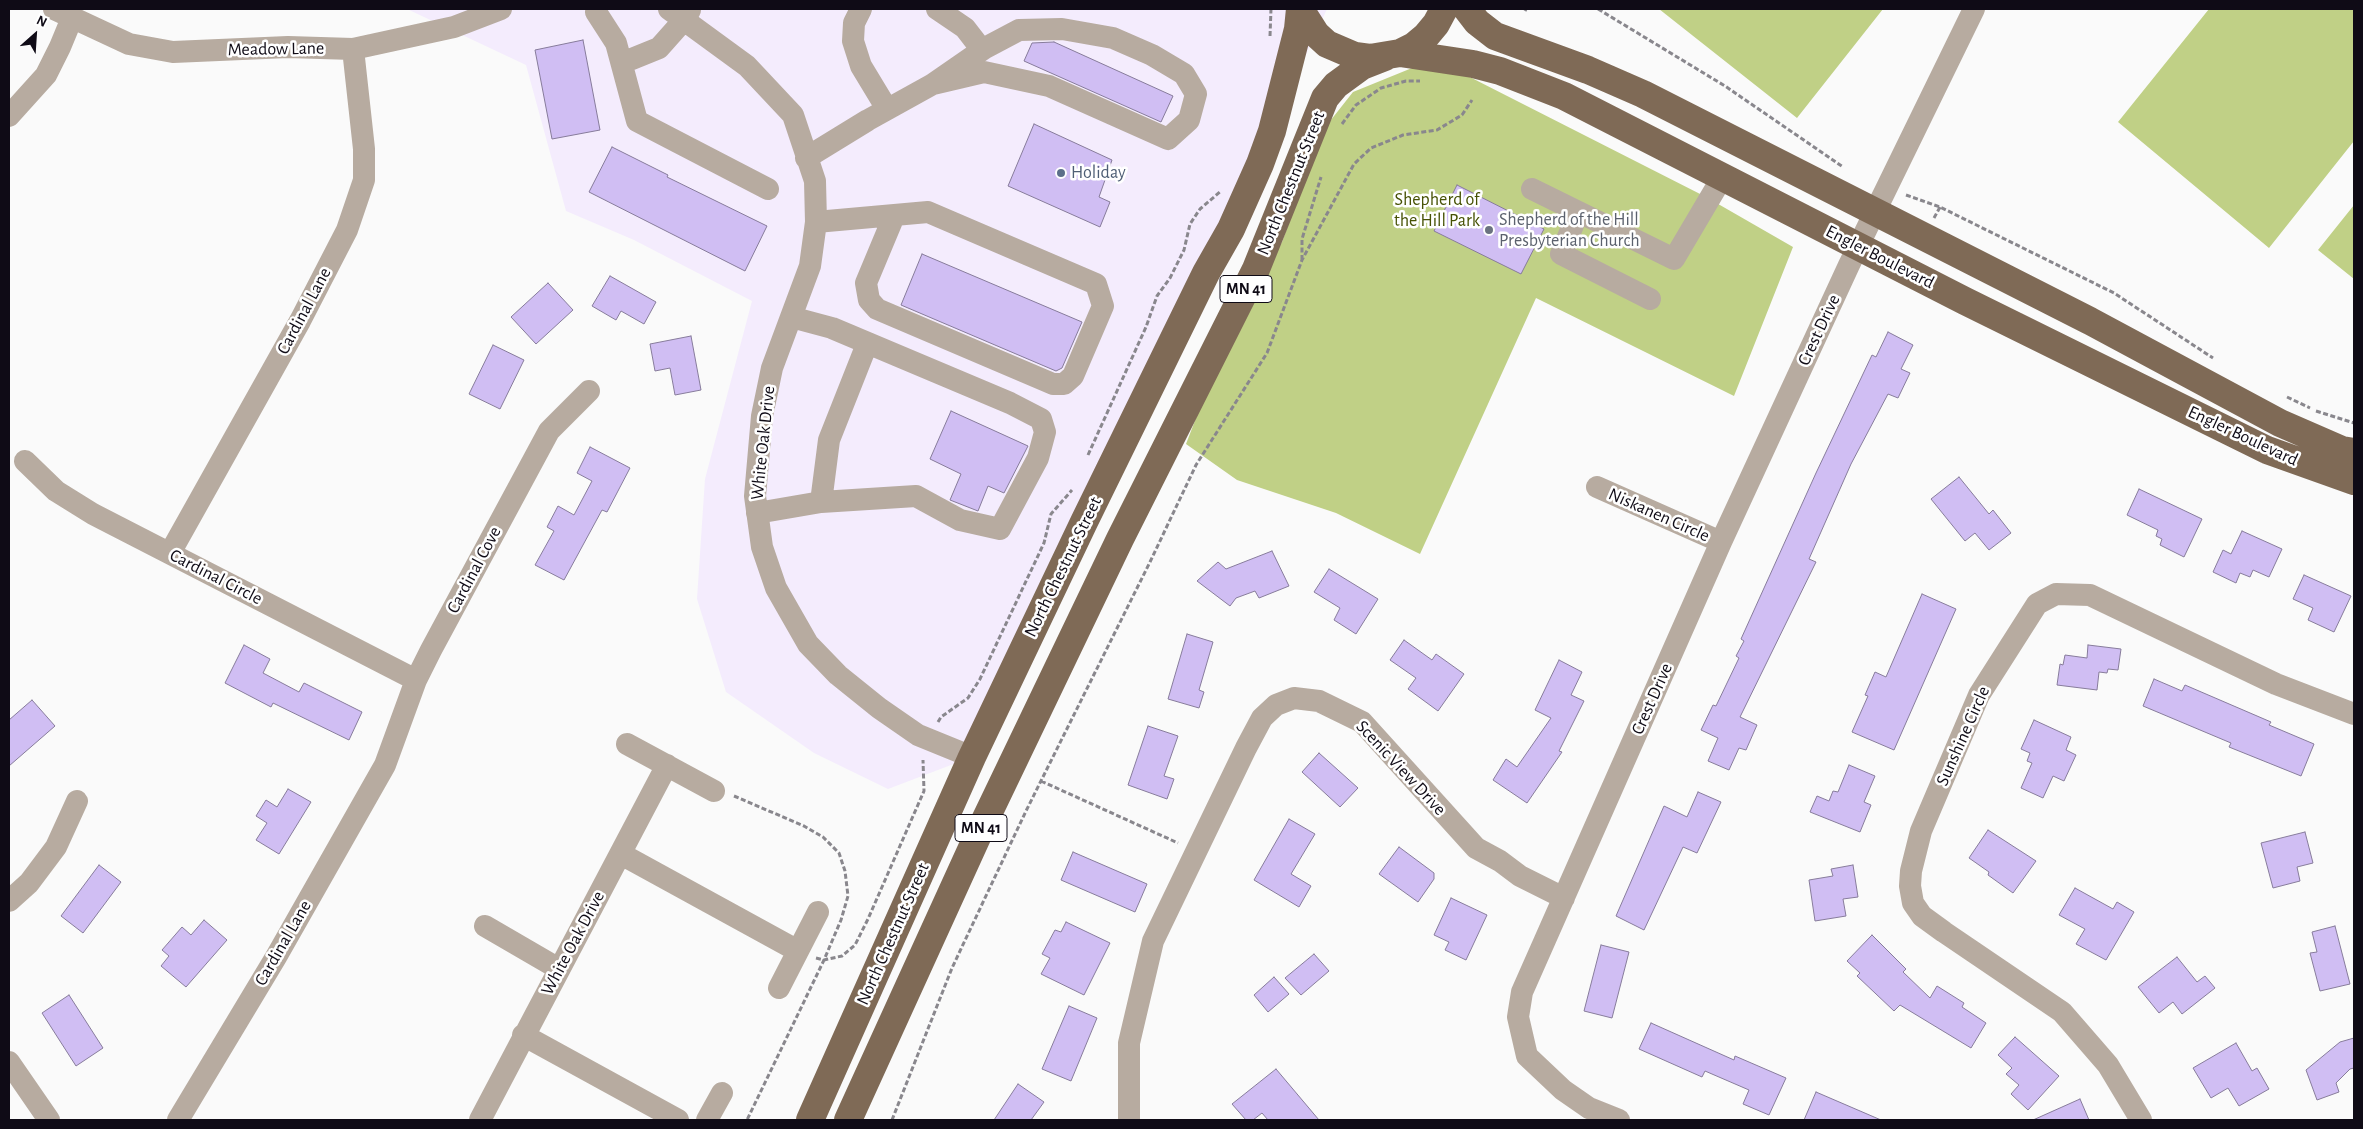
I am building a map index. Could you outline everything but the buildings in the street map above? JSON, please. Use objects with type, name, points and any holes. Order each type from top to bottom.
[{"type":"main road","name":"MN 41","points":[[1300,9],[1316,34],[1340,51],[1362,57],[1393,55],[1426,36],[1436,24],[1444,9]]},
{"type":"main road","name":"North Chestnut Street","points":[[810,1120],[972,757],[1084,522],[1206,273],[1231,228],[1260,164],[1272,131],[1298,29],[1300,9]]},
{"type":"main road","name":"Engler Boulevard","points":[[1467,9],[1477,22],[1495,36],[1531,51],[1588,70],[1881,200],[1925,236],[2280,423],[2342,450],[2354,452]]},
{"type":"main road","name":"North Chestnut Street","points":[[848,1120],[981,828],[1120,539],[1256,269],[1325,98],[1336,85],[1362,66],[1393,55]]},
{"type":"main road","name":"Engler Boulevard","points":[[1393,55],[1473,64],[1564,96],[1859,245],[1965,301],[2267,450],[2354,481]]},
{"type":"street","name":"Meadow Lane","points":[[63,13],[129,44],[173,52],[288,47],[353,49],[454,27],[501,9]]},
{"type":"street","points":[[861,9],[854,23],[853,42],[861,66],[887,109]]},
{"type":"street","points":[[937,9],[965,28],[982,50]]},
{"type":"street","name":"Crest Drive","points":[[1619,1120],[1589,1108],[1563,1090],[1527,1056],[1518,1017],[1522,992],[1721,542],[1859,245],[1974,9]]},
{"type":"street","points":[[596,12],[616,43],[638,121],[768,189]]},
{"type":"street","points":[[9,116],[46,75],[60,48],[63,13]]},
{"type":"street","points":[[622,63],[659,48],[681,13]]},
{"type":"street","name":"White Oak Drive","points":[[681,13],[747,66],[793,115],[814,181],[816,222],[810,266],[772,368],[762,416],[755,496],[762,547],[776,588],[808,644],[838,675],[879,708],[918,734],[972,757]]},
{"type":"street","points":[[806,158],[887,109],[933,84],[982,50],[1018,30],[1062,29],[1113,38],[1152,54],[1184,74],[1196,94],[1188,120],[1168,139],[1049,86],[984,72],[933,84]]},
{"type":"street","name":"Cardinal Lane","points":[[170,553],[300,322],[347,230],[364,180],[364,149],[353,49]]},
{"type":"street","points":[[1532,189],[1674,259],[1723,176]]},
{"type":"street","points":[[816,222],[928,212],[1096,284],[1103,306],[1073,376],[1064,384],[1052,384],[877,308],[869,300],[866,282],[894,216]]},
{"type":"street","points":[[1578,213],[1560,254],[1650,300]]},
{"type":"street","points":[[758,513],[821,502],[916,496],[960,520],[1000,529],[1038,458],[1046,432],[1041,419],[1010,403],[832,328],[791,317]]},
{"type":"street","points":[[821,502],[828,440],[867,344]]},
{"type":"street","name":"Cardinal Cove","points":[[385,765],[416,680],[549,431],[588,391]]},
{"type":"street","name":"Cardinal Circle","points":[[25,461],[56,491],[72,502],[416,680]]},
{"type":"street","name":"Niskanen Circle","points":[[1597,487],[1721,542]]},
{"type":"street","name":"Sunshine Circle","points":[[2141,1120],[2108,1065],[2062,1012],[1944,932],[1922,916],[1913,904],[1910,886],[1911,871],[1921,831],[1979,695],[2037,604],[2056,594],[2090,595],[2276,684],[2354,714]]},
{"type":"street","name":"Scenic View Drive","points":[[1129,1120],[1129,1043],[1153,942],[1262,718],[1276,705],[1294,698],[1320,701],[1362,722],[1476,848],[1500,861],[1520,876],[1564,898]]},
{"type":"street","points":[[627,744],[714,791]]},
{"type":"street","name":"Cardinal Lane","points":[[178,1120],[276,957],[385,765]]},
{"type":"street","name":"White Oak Drive","points":[[480,1120],[523,1035],[667,765]]},
{"type":"street","points":[[9,901],[29,883],[56,847],[77,801]]},
{"type":"street","points":[[621,854],[798,951]]},
{"type":"street","points":[[779,988],[818,912]]},
{"type":"street","points":[[485,926],[559,969]]},
{"type":"street","points":[[523,1035],[678,1120]]},
{"type":"street","points":[[9,1062],[49,1120]]},
{"type":"street","points":[[707,1120],[722,1093]]},
{"type":"path","points":[[1269,40],[1271,9]]},
{"type":"path","points":[[1598,9],[1770,114],[1844,168]]},
{"type":"path","points":[[1338,132],[1356,105],[1381,88],[1406,81],[1429,81]]},
{"type":"path","points":[[892,1120],[952,968],[1041,781],[1196,465],[1267,353],[1302,260],[1354,164],[1370,148],[1403,135],[1437,130],[1462,116],[1472,100]]},
{"type":"path","points":[[1302,260],[1302,240],[1322,174]]},
{"type":"path","points":[[1086,461],[1146,327],[1157,296],[1170,278],[1184,250],[1190,224],[1200,209],[1219,193],[1223,187]]},
{"type":"path","points":[[1881,200],[1940,207],[2114,293],[2217,360]]},
{"type":"path","points":[[1925,236],[1940,207]]},
{"type":"path","points":[[2284,396],[2318,411],[2354,423]]},
{"type":"path","points":[[798,951],[824,960],[842,956],[855,945],[924,791],[922,757],[941,717],[968,698],[980,679],[1044,543],[1051,514],[1074,488]]},
{"type":"path","points":[[1041,781],[1197,852]]},
{"type":"shaded area","points":[[407,9],[1327,9],[1206,273],[972,757],[888,789],[814,753],[726,692],[697,599],[705,479],[752,301],[634,240],[566,211],[526,65]]},
{"type":"green space","points":[[1659,9],[1883,9],[1797,118]]},
{"type":"green space","points":[[2209,9],[2354,9],[2354,141],[2269,248],[2118,122]]},
{"type":"green space","name":"Shepherd of the Hill Park","points":[[1412,68],[1456,70],[1706,197],[1793,247],[1734,396],[1536,298],[1420,554],[1336,513],[1237,480],[1186,444],[1220,356],[1282,242],[1323,130],[1353,92]]},
{"type":"green space","points":[[2354,205],[2354,279],[2318,250]]},
{"type":"place","name":"Holiday","points":[[1061,173]]},
{"type":"place","name":"Shepherd of the Hill Presbyterian Church","points":[[1489,230]]}]
